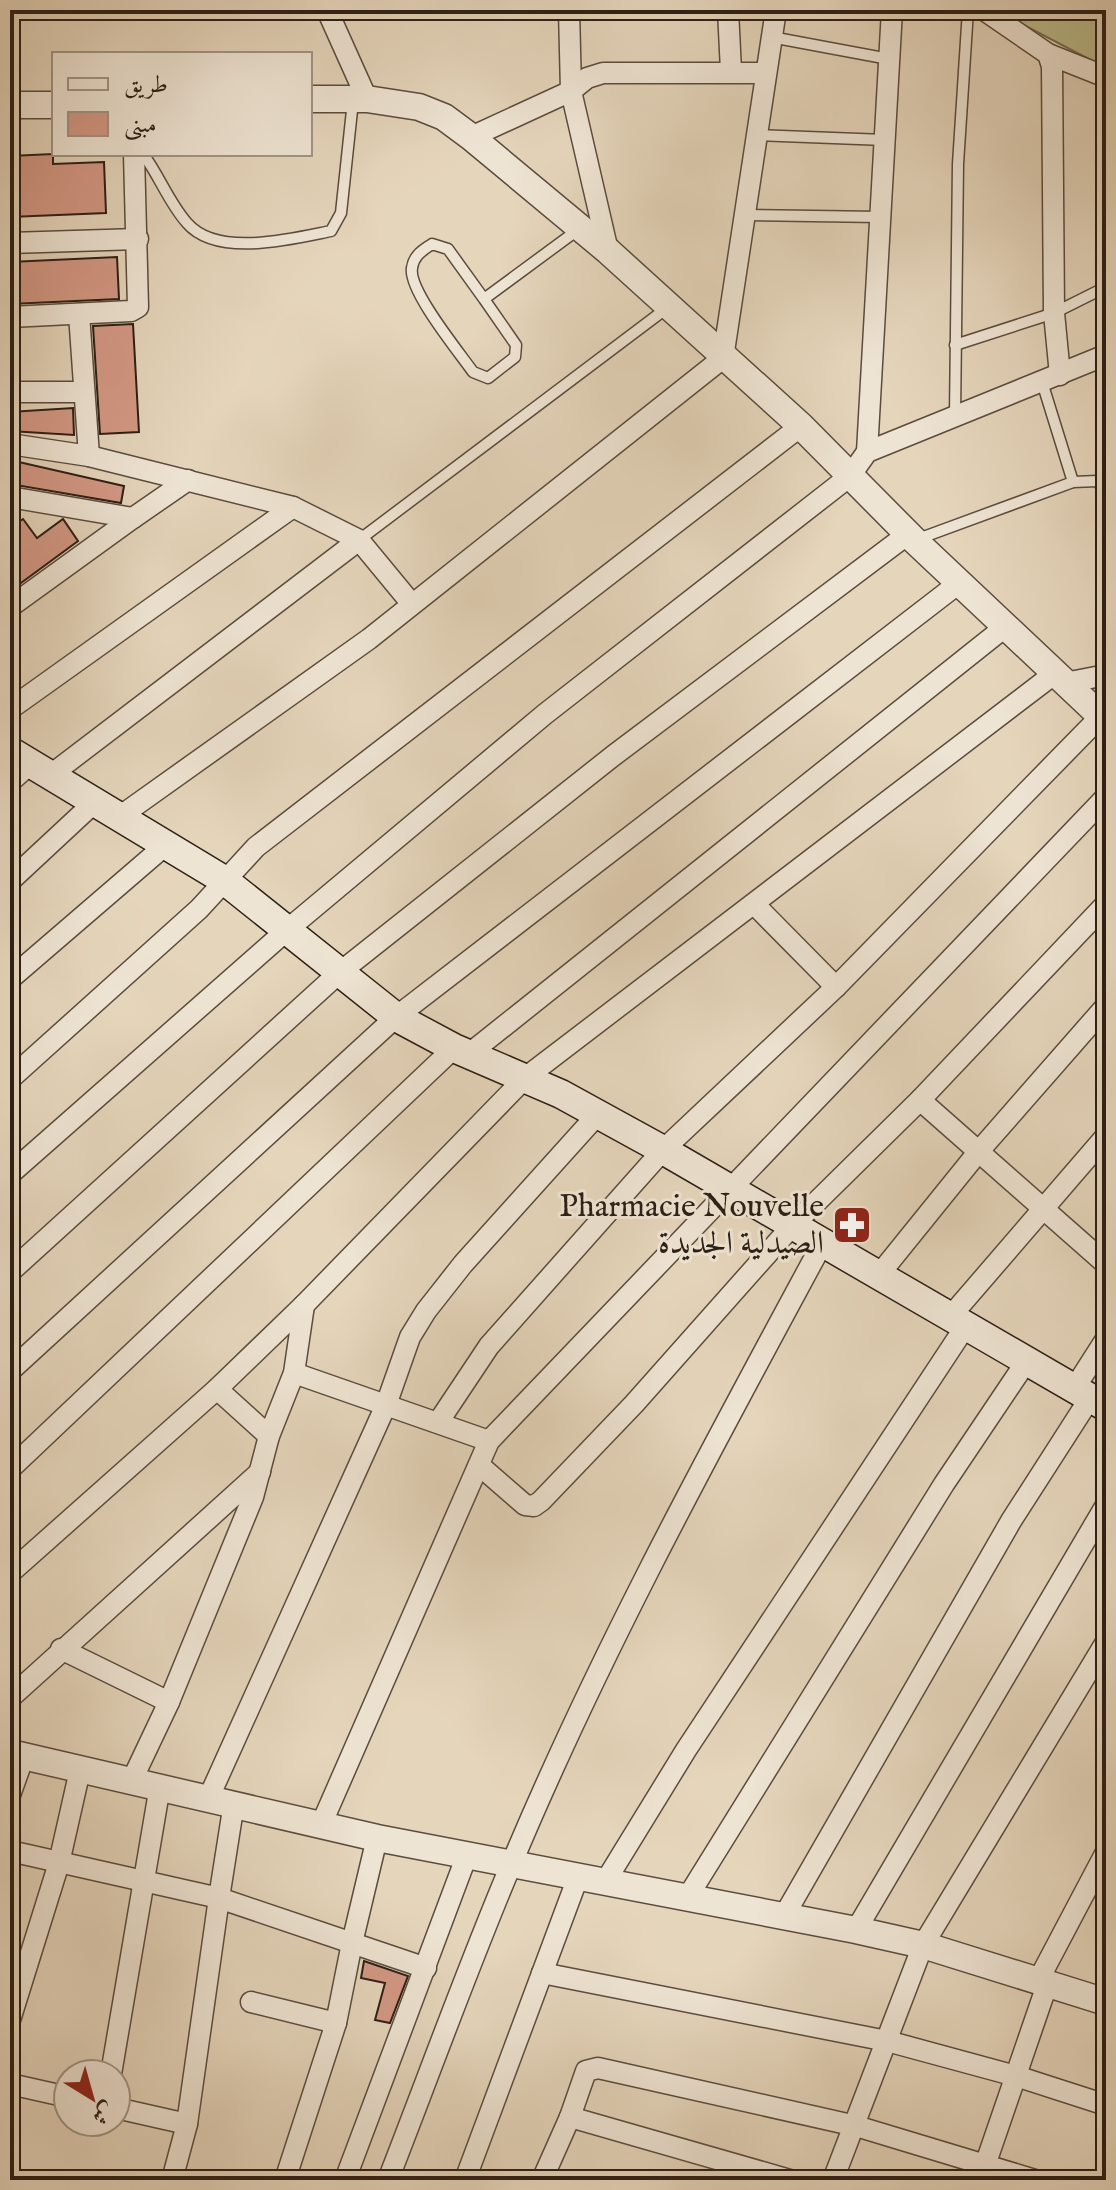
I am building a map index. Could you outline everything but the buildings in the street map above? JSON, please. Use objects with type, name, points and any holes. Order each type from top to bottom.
[{"type":"main road","points":[[31,763],[122,815],[224,880],[396,1017],[461,1051],[598,1114],[1090,1398]]},
{"type":"street","points":[[327,10],[360,99]]},
{"type":"street","points":[[569,10],[571,91],[608,251]]},
{"type":"street","points":[[728,10],[731,71]]},
{"type":"street","points":[[122,815],[369,639],[723,358],[776,10]]},
{"type":"street","points":[[10,1174],[287,930],[545,714],[850,476],[867,452],[892,10]]},
{"type":"street","points":[[984,10],[1048,54],[1106,77]]},
{"type":"street","points":[[1048,54],[1053,83],[1054,313],[1051,378]]},
{"type":"street","points":[[471,137],[571,91],[587,78],[603,73],[765,73]]},
{"type":"street","points":[[312,99],[360,99],[419,107],[444,117],[471,137],[608,251],[801,426],[911,537],[1104,718],[836,987],[663,1150],[489,1346],[439,1421]]},
{"type":"street","points":[[10,105],[52,105]]},
{"type":"street","points":[[10,317],[131,311],[138,307],[134,156]]},
{"type":"street","points":[[10,243],[138,239]]},
{"type":"street","points":[[79,314],[89,456]]},
{"type":"street","points":[[867,452],[1106,355]]},
{"type":"street","points":[[10,392],[84,392]]},
{"type":"street","points":[[10,1079],[199,909],[236,864],[278,828],[801,426]]},
{"type":"street","points":[[10,444],[89,456],[293,507],[359,540],[411,603]]},
{"type":"street","points":[[10,607],[188,480]]},
{"type":"street","points":[[14,501],[133,518]]},
{"type":"street","points":[[10,709],[293,507]]},
{"type":"street","points":[[10,1272],[339,973],[613,756],[911,537]]},
{"type":"street","points":[[10,782],[31,763],[359,540]]},
{"type":"street","points":[[10,1371],[396,1017],[959,583]]},
{"type":"street","points":[[10,1469],[461,1051],[1005,627]]},
{"type":"street","points":[[10,1573],[217,1389],[304,1305],[525,1078],[1060,678],[1106,675]]},
{"type":"street","points":[[321,1825],[489,1441],[1106,797]]},
{"type":"street","points":[[10,881],[97,800]]},
{"type":"street","points":[[10,979],[168,843]]},
{"type":"street","points":[[754,904],[836,987]]},
{"type":"street","points":[[479,1465],[525,1505],[534,1506],[541,1501],[634,1404],[792,1226],[920,1100],[1106,904]]},
{"type":"street","points":[[878,1276],[979,1151],[1106,1006]]},
{"type":"street","points":[[920,1100],[1106,1264]]},
{"type":"street","points":[[172,2180],[187,2124],[219,1898],[221,1800],[386,1405],[410,1337],[463,1264],[598,1114]]},
{"type":"street","points":[[605,1882],[957,1322],[1045,1208],[1106,1136]]},
{"type":"street","points":[[388,2180],[511,1864],[678,1512],[822,1244]]},
{"type":"street","points":[[132,1780],[169,1702],[253,1497],[269,1436],[294,1373],[304,1305]]},
{"type":"street","points":[[784,1916],[1011,1521],[1090,1398],[1106,1339]]},
{"type":"street","points":[[687,1898],[889,1569],[1026,1362]]},
{"type":"street","points":[[294,1373],[439,1421],[489,1441]]},
{"type":"street","points":[[217,1389],[269,1436]]},
{"type":"street","points":[[10,1698],[260,1472]]},
{"type":"street","points":[[856,1930],[1106,1505]]},
{"type":"street","points":[[833,2180],[923,1945],[1106,1642]]},
{"type":"street","points":[[61,1649],[169,1702]]},
{"type":"street","points":[[10,1795],[17,1755],[377,1838],[923,1945],[1106,2002]]},
{"type":"street","points":[[10,2020],[59,1863],[80,1770]]},
{"type":"street","points":[[114,2058],[160,1786]]},
{"type":"street","points":[[285,2180],[336,2023],[377,1838]]},
{"type":"street","points":[[10,1851],[219,1898],[426,1968]]},
{"type":"street","points":[[983,2173],[1016,2076],[1043,1980],[1106,1852]]},
{"type":"street","points":[[345,2180],[467,1855]]},
{"type":"street","points":[[465,2180],[578,1877]]},
{"type":"street","points":[[542,1973],[887,2041],[1016,2076],[1106,2105]]},
{"type":"street","points":[[251,2002],[336,2023]]},
{"type":"street","points":[[542,2180],[570,2117],[585,2073],[591,2067],[856,2126],[983,2173],[1035,2180]]},
{"type":"street","points":[[10,2084],[52,2093]]},
{"type":"street","points":[[132,2112],[187,2124]]},
{"type":"street","points":[[570,2117],[790,2180]]},
{"type":"lane","points":[[955,417],[958,164],[968,10]]},
{"type":"lane","points":[[771,37],[889,59]]},
{"type":"lane","points":[[144,156],[186,223],[206,239],[270,244],[331,231],[341,213],[360,99]]},
{"type":"lane","points":[[756,135],[885,140]]},
{"type":"lane","points":[[744,215],[880,217]]},
{"type":"lane","points":[[484,299],[581,228]]},
{"type":"lane","points":[[432,244],[448,249],[484,299],[516,345],[515,357],[488,378],[473,372],[416,289],[411,270],[417,254],[432,244]]},
{"type":"lane","points":[[955,345],[1054,313],[1106,287]]},
{"type":"lane","points":[[359,540],[669,306]]},
{"type":"lane","points":[[1051,378],[1073,482]]},
{"type":"lane","points":[[911,537],[1073,482],[1098,481],[1106,495]]},
{"type":"shaded area","points":[[1005,10],[1106,10],[1106,68],[1005,15]]},
{"type":"place","name":"Pharmacie Nouvelle الصيدلية الجديدة","points":[[852,1225]]}]
